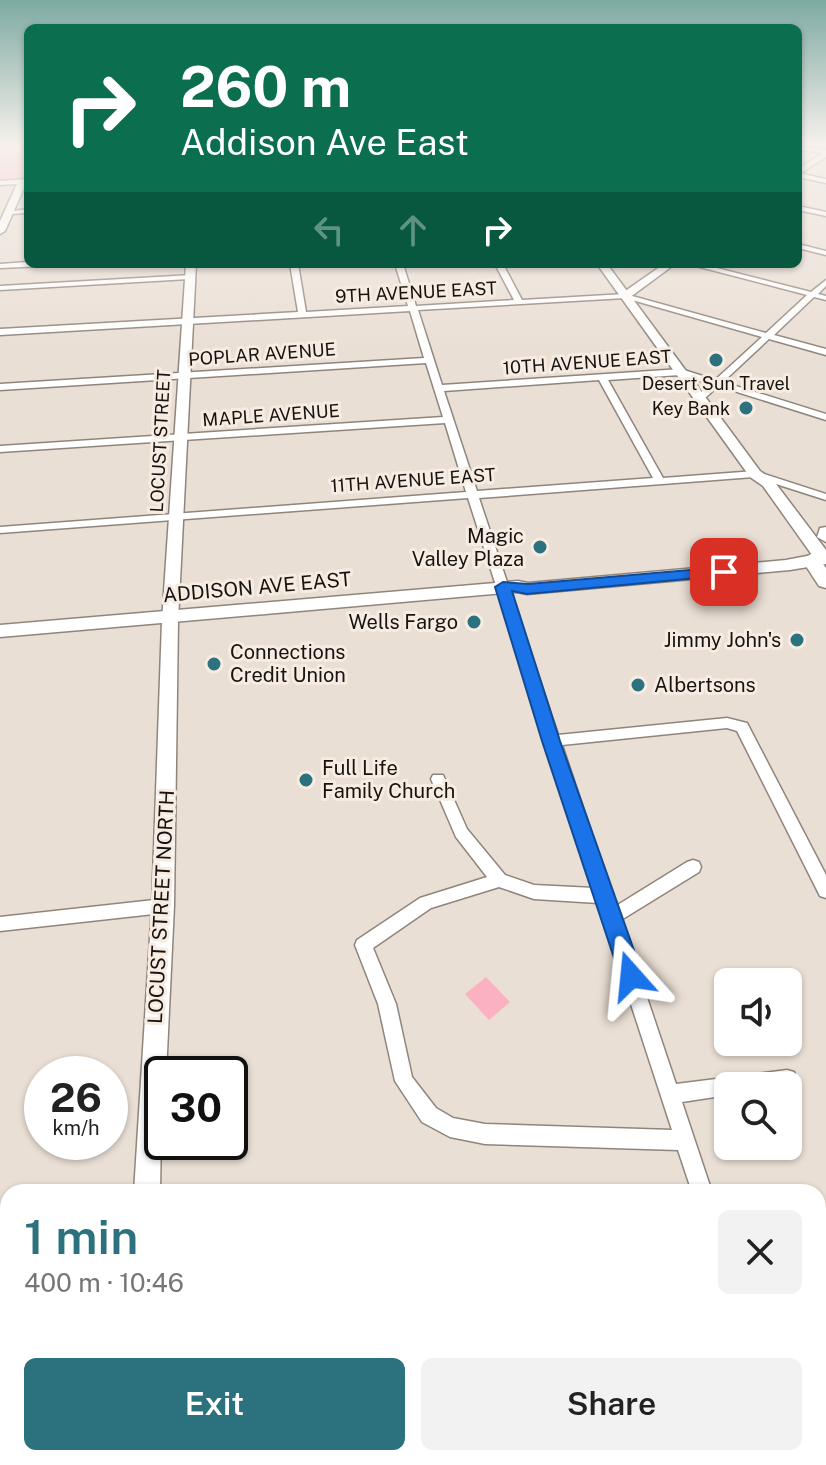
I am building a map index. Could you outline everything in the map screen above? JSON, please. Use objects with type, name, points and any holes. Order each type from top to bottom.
[{"type":"main road","points":[[605,268],[758,476],[768,483],[818,559],[826,582]]},
{"type":"main road","name":"ADDISON AVE EAST","points":[[0,631],[509,588],[523,579],[783,555],[818,559]]},
{"type":"street","points":[[802,247],[826,253]]},
{"type":"street","points":[[0,266],[24,265]]},
{"type":"street","name":"LOCUST STREET","points":[[170,619],[190,268]]},
{"type":"street","points":[[295,268],[302,315]]},
{"type":"street","points":[[400,268],[472,494],[509,588],[551,741],[699,1184]]},
{"type":"street","points":[[501,268],[519,302]]},
{"type":"street","points":[[625,296],[664,268]]},
{"type":"street","points":[[708,268],[826,298]]},
{"type":"street","points":[[0,288],[189,277]]},
{"type":"street","points":[[700,398],[826,282]]},
{"type":"street","name":"9TH AVENUE EAST","points":[[0,332],[625,296],[826,352]]},
{"type":"street","name":"POPLAR AVENUE","points":[[0,387],[430,360]]},
{"type":"street","name":"10TH AVENUE EAST","points":[[440,388],[681,372],[826,417]]},
{"type":"street","points":[[602,377],[659,479]]},
{"type":"street","name":"MAPLE AVENUE","points":[[0,449],[448,420]]},
{"type":"street","name":"11TH AVENUE EAST","points":[[0,530],[659,479],[758,476],[826,497]]},
{"type":"street","name":"LOCUST STREET NORTH","points":[[147,1184],[163,906],[170,619]]},
{"type":"street","points":[[551,741],[727,723],[742,727],[826,891]]},
{"type":"street","points":[[438,779],[461,833],[499,880],[534,892],[605,896]]},
{"type":"street","points":[[612,917],[693,867]]},
{"type":"street","points":[[499,880],[426,903],[363,945],[387,1004],[405,1083],[429,1115],[450,1127],[485,1134],[685,1140]]},
{"type":"street","points":[[0,924],[163,906]]},
{"type":"street","points":[[669,1094],[714,1088]]},
{"type":"shaded area","points":[[486,977],[510,1002],[489,1020],[465,994]]},
{"type":"place","name":"Desert Sun Travel","points":[[716,360]]},
{"type":"place","name":"Key Bank","points":[[746,408]]},
{"type":"place","name":"Magic Valley Plaza","points":[[540,547]]},
{"type":"place","name":"Wells Fargo","points":[[474,622]]},
{"type":"place","name":"Jimmy John's","points":[[797,640]]},
{"type":"place","name":"Connections Credit Union","points":[[214,664]]},
{"type":"place","name":"Albertsons","points":[[638,685]]},
{"type":"place","name":"Full Life Family Church","points":[[306,780]]},
{"type":"route","points":[[631,976],[551,741],[503,587],[527,589],[724,572]]}]
